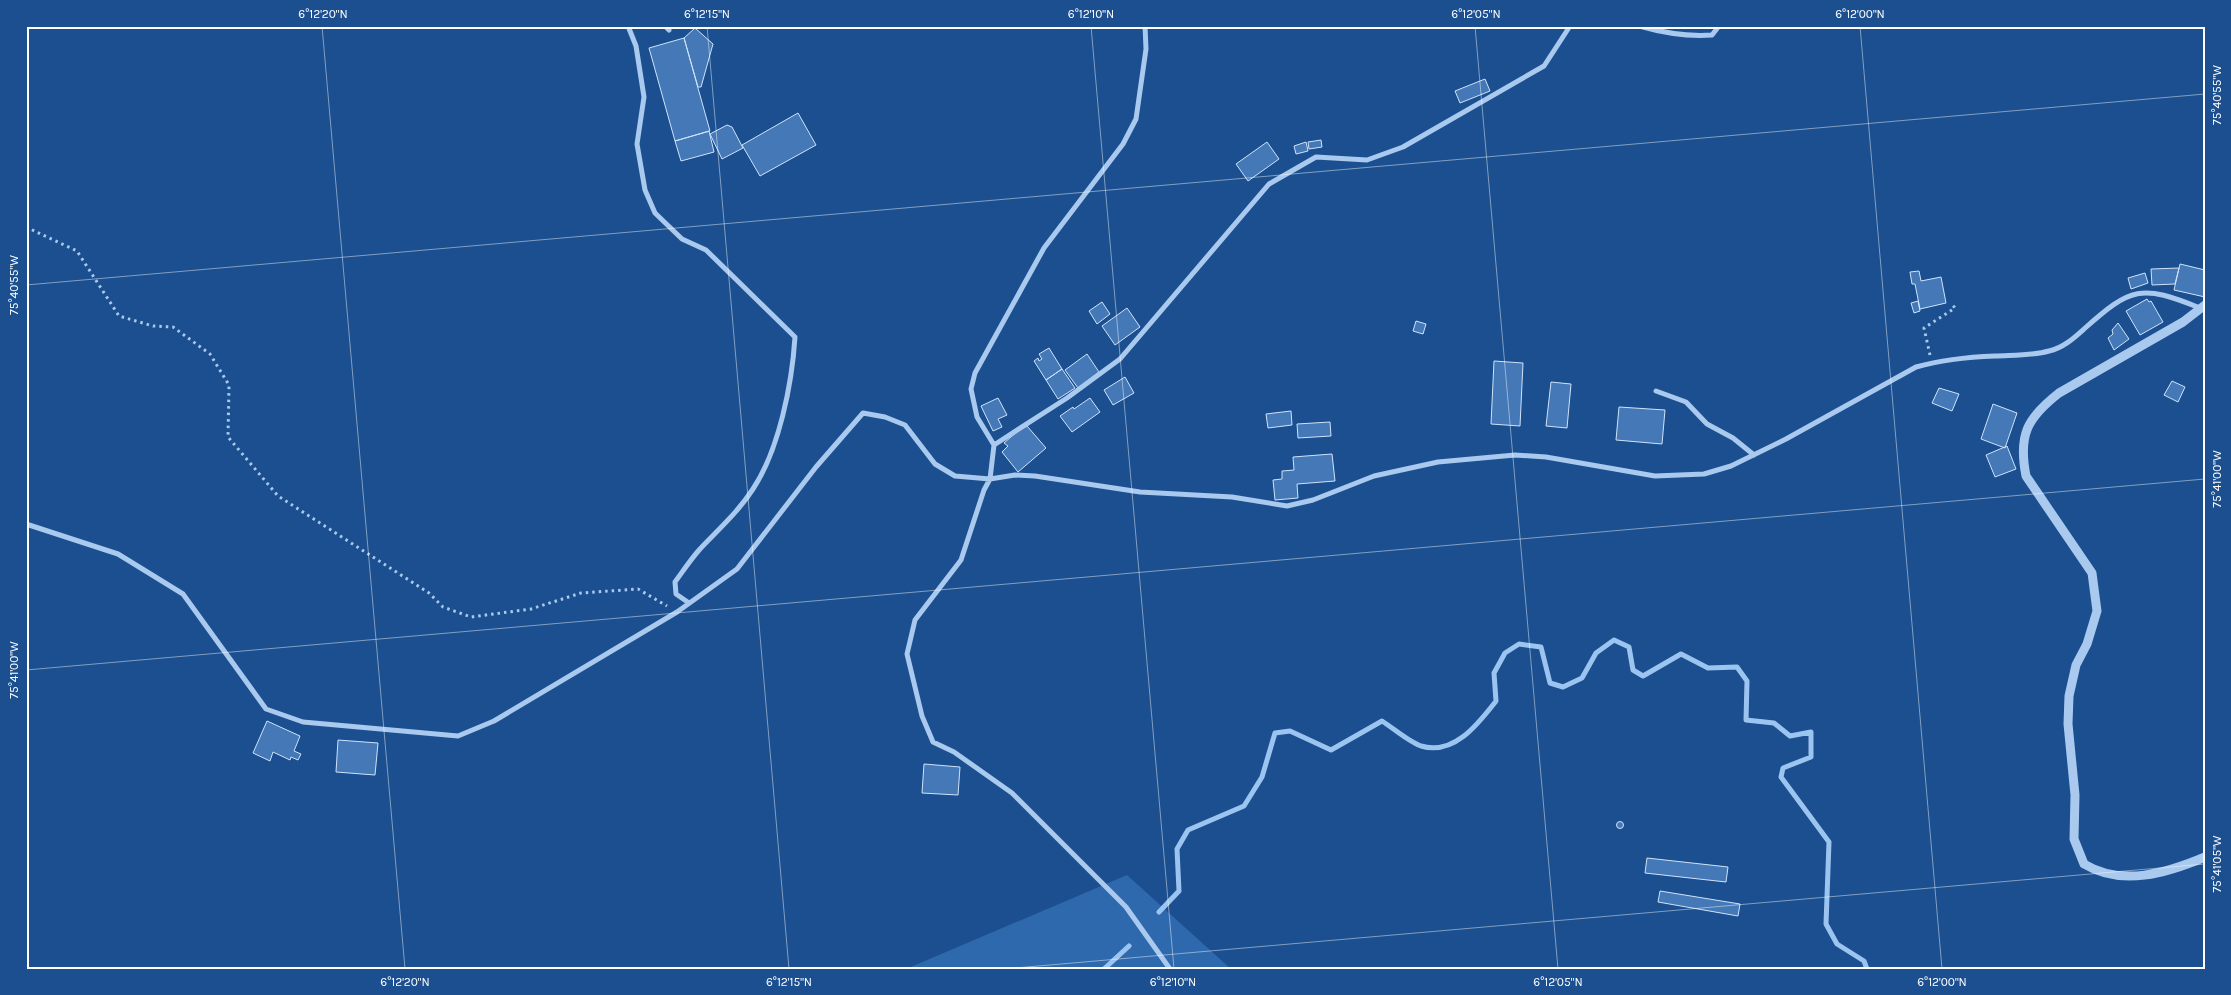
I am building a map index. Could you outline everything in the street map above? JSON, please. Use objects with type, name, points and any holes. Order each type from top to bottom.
[{"type":"street","points":[[628,26],[636,46],[644,97],[637,144],[645,190],[655,213],[682,239],[706,250],[795,337],[793,367],[771,456],[754,488],[727,522],[699,550],[674,582],[676,594],[689,603]]},
{"type":"street","points":[[1145,26],[1146,48],[1136,119],[1124,144],[1044,248],[975,372],[971,389],[978,417],[994,445],[990,480],[984,490],[961,560],[915,620],[907,654],[922,716],[934,742],[954,752],[1012,793],[1126,907],[1170,969]]},
{"type":"street","points":[[994,445],[1067,398],[1120,359],[1269,184],[1316,157],[1367,160],[1403,146],[1544,66],[1570,26]]},
{"type":"street","points":[[1639,26],[1669,34],[1693,37],[1712,35],[1719,26]]},
{"type":"street","points":[[26,524],[118,554],[183,594],[266,709],[303,722],[458,736],[494,722],[677,612],[737,569],[816,467],[862,412],[885,417],[905,425],[935,464],[955,476],[990,480],[1016,475],[1035,476],[1140,492],[1232,497],[1287,506],[1314,500],[1374,476],[1438,462],[1515,456],[1546,457],[1655,476],[1704,474],[1731,466],[1786,439],[1916,367],[1932,363],[2050,351],[2069,342],[2117,302],[2139,292],[2167,294],[2202,307]]},
{"type":"street","points":[[2202,307],[2183,322],[2059,394],[2046,404],[2035,414],[2026,433],[2023,460],[2026,476],[2092,573],[2097,611],[2087,644],[2076,665],[2069,696],[2068,724],[2075,795],[2074,839],[2084,864],[2106,875],[2147,876],[2176,870],[2205,857]]},
{"type":"street","points":[[1656,391],[1686,402],[1707,424],[1732,438],[1754,455]]},
{"type":"path","points":[[26,227],[78,251],[118,316],[154,326],[173,327],[210,354],[230,385],[228,437],[278,496],[429,593],[443,607],[471,617],[531,608],[581,593],[638,590],[677,612]]},
{"type":"path","points":[[1932,363],[1924,328],[1955,308],[1951,303]]},
{"type":"shaded area","points":[[1127,875],[1231,969],[906,969]]},
{"type":"building","points":[[695,28],[713,44],[701,87],[698,87],[684,38]]},
{"type":"building","points":[[684,38],[710,131],[675,141],[649,48]]},
{"type":"building","points":[[1485,79],[1490,91],[1460,103],[1455,91]]},
{"type":"building","points":[[798,113],[816,145],[760,176],[742,145]]},
{"type":"building","points":[[727,125],[732,127],[743,148],[722,159],[710,134]]},
{"type":"building","points":[[709,131],[714,152],[681,161],[675,141]]},
{"type":"building","points":[[1321,140],[1322,147],[1309,149],[1308,142]]},
{"type":"building","points":[[1267,142],[1279,159],[1248,181],[1236,164]]},
{"type":"building","points":[[1306,142],[1308,151],[1296,154],[1294,146]]},
{"type":"building","points":[[2180,264],[2205,270],[2205,297],[2174,290]]},
{"type":"building","points":[[2179,268],[2175,284],[2152,285],[2151,269]]},
{"type":"building","points":[[1919,271],[1921,281],[1941,277],[1946,303],[1920,309],[1915,284],[1912,284],[1910,272]]},
{"type":"building","points":[[2145,273],[2148,283],[2131,289],[2128,278]]},
{"type":"building","points":[[2147,299],[2149,302],[2151,301],[2163,322],[2140,335],[2126,311]]},
{"type":"building","points":[[1918,301],[1920,311],[1914,313],[1911,303]]},
{"type":"building","points":[[1102,302],[1110,314],[1097,324],[1089,311]]},
{"type":"building","points":[[1127,308],[1140,327],[1115,345],[1102,326]]},
{"type":"building","points":[[1416,321],[1426,324],[1423,334],[1413,331]]},
{"type":"building","points":[[2118,323],[2129,339],[2114,350],[2108,338],[2113,334],[2112,330]]},
{"type":"building","points":[[1049,348],[1062,369],[1046,380],[1034,361],[1038,358],[1039,361],[1042,359],[1039,354]]},
{"type":"building","points":[[1087,354],[1099,372],[1078,388],[1065,370]]},
{"type":"building","points":[[1494,361],[1523,363],[1520,426],[1491,424]]},
{"type":"building","points":[[1062,369],[1075,388],[1058,399],[1046,380]]},
{"type":"building","points":[[1125,377],[1134,393],[1113,405],[1104,390]]},
{"type":"building","points":[[2172,381],[2185,387],[2178,402],[2164,395]]},
{"type":"building","points":[[1551,382],[1571,384],[1567,428],[1546,426]]},
{"type":"building","points":[[1939,388],[1959,394],[1952,411],[1932,403]]},
{"type":"building","points":[[998,398],[1007,415],[998,419],[1002,427],[993,431],[981,406]]},
{"type":"building","points":[[1090,398],[1100,412],[1072,432],[1060,416]]},
{"type":"building","points":[[1993,404],[2017,413],[2005,448],[1981,439]]},
{"type":"building","points":[[1619,407],[1665,410],[1662,444],[1616,440]]},
{"type":"building","points":[[1291,411],[1292,425],[1268,428],[1266,414]]},
{"type":"building","points":[[1330,422],[1331,436],[1298,438],[1297,424]]},
{"type":"building","points":[[1027,426],[1046,448],[1018,472],[1002,452],[1008,446],[1004,443],[1019,430]]},
{"type":"building","points":[[2007,446],[2016,469],[1995,477],[1986,455]]},
{"type":"building","points":[[1332,454],[1335,481],[1297,484],[1298,498],[1275,500],[1273,480],[1282,479],[1282,471],[1294,470],[1293,457]]},
{"type":"building","points":[[267,721],[300,736],[294,751],[301,754],[298,760],[291,757],[290,760],[273,752],[270,761],[253,753]]},
{"type":"building","points":[[338,740],[378,743],[375,775],[336,772]]},
{"type":"building","points":[[924,764],[960,767],[958,795],[922,793]]},
{"type":"building","points":[[1620,821],[1624,825],[1620,829],[1616,825]]},
{"type":"building","points":[[1647,858],[1728,867],[1726,882],[1645,873]]},
{"type":"building","points":[[1660,891],[1740,904],[1738,916],[1658,902]]},
{"type":"waterway","points":[[1159,912],[1179,891],[1177,849],[1188,830],[1244,806],[1262,777],[1275,733],[1290,731],[1331,750],[1382,721],[1416,744],[1433,748],[1444,746],[1464,736],[1496,701],[1494,673],[1505,653],[1519,644],[1541,647],[1550,683],[1563,687],[1582,678],[1596,653],[1614,640],[1629,647],[1633,670],[1643,676],[1681,654],[1708,668],[1737,667],[1747,681],[1746,720],[1774,723],[1790,736],[1811,732],[1811,757],[1783,768],[1781,777],[1829,842],[1826,924],[1837,944],[1864,961],[1867,969]]},
{"type":"waterway","points":[[1104,969],[1129,946]]}]
